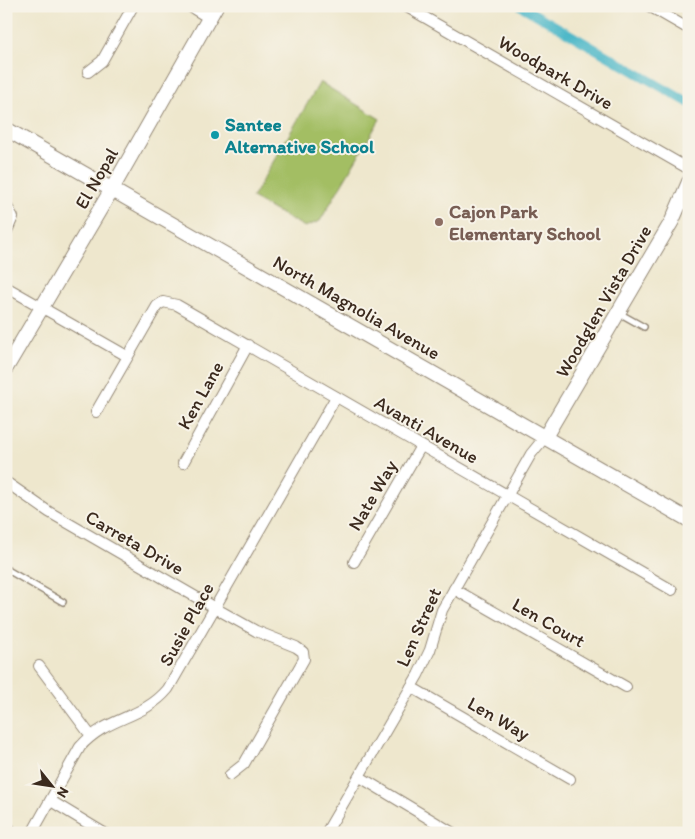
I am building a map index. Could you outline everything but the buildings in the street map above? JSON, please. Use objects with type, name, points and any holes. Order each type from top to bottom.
[{"type":"main road","name":"El Nopal","points":[[6,368],[112,189],[212,12]]},
{"type":"main road","name":"North Magnolia Avenue","points":[[6,129],[689,520]]},
{"type":"main road","name":"Woodglen Vista Drive","points":[[545,438],[672,220],[689,182]]},
{"type":"street","points":[[88,72],[102,61],[133,6]]},
{"type":"street","points":[[189,6],[212,12]]},
{"type":"street","name":"Woodpark Drive","points":[[405,6],[689,169]]},
{"type":"street","points":[[649,6],[689,29]]},
{"type":"street","points":[[6,205],[14,217],[6,233]]},
{"type":"street","points":[[6,287],[127,356],[96,412]]},
{"type":"street","name":"Avanti Avenue","points":[[127,356],[157,306],[163,302],[177,305],[672,590]]},
{"type":"street","name":"Ken Lane","points":[[183,462],[248,346]]},
{"type":"street","name":"Susie Place","points":[[32,833],[80,748],[91,736],[102,727],[147,708],[162,696],[174,681],[336,397]]},
{"type":"street","name":"Len Street","points":[[326,833],[360,777],[430,650],[442,610],[532,454],[545,438]]},
{"type":"street","name":"Nate Way","points":[[354,562],[421,446]]},
{"type":"street","name":"Carreta Drive","points":[[6,482],[49,512],[215,608],[256,631],[296,647],[303,652],[304,659],[244,764],[230,775]]},
{"type":"street","name":"Len Court","points":[[454,589],[626,686]]},
{"type":"street","points":[[39,666],[91,736]]},
{"type":"street","name":"Len Way","points":[[410,687],[570,779]]},
{"type":"street","points":[[360,777],[453,833]]},
{"type":"street","points":[[51,801],[104,833]]},
{"type":"lane","points":[[618,312],[644,327]]},
{"type":"lane","points":[[6,569],[63,602]]},
{"type":"lane","points":[[6,821],[15,833]]},
{"type":"green space","points":[[320,82],[380,119],[320,221],[305,227],[252,198]]},
{"type":"waterway","points":[[521,6],[689,103]]},
{"type":"place","name":"Santee Alternative School","points":[[215,135]]},
{"type":"place","name":"Cajon Park Elementary School","points":[[439,222]]}]
